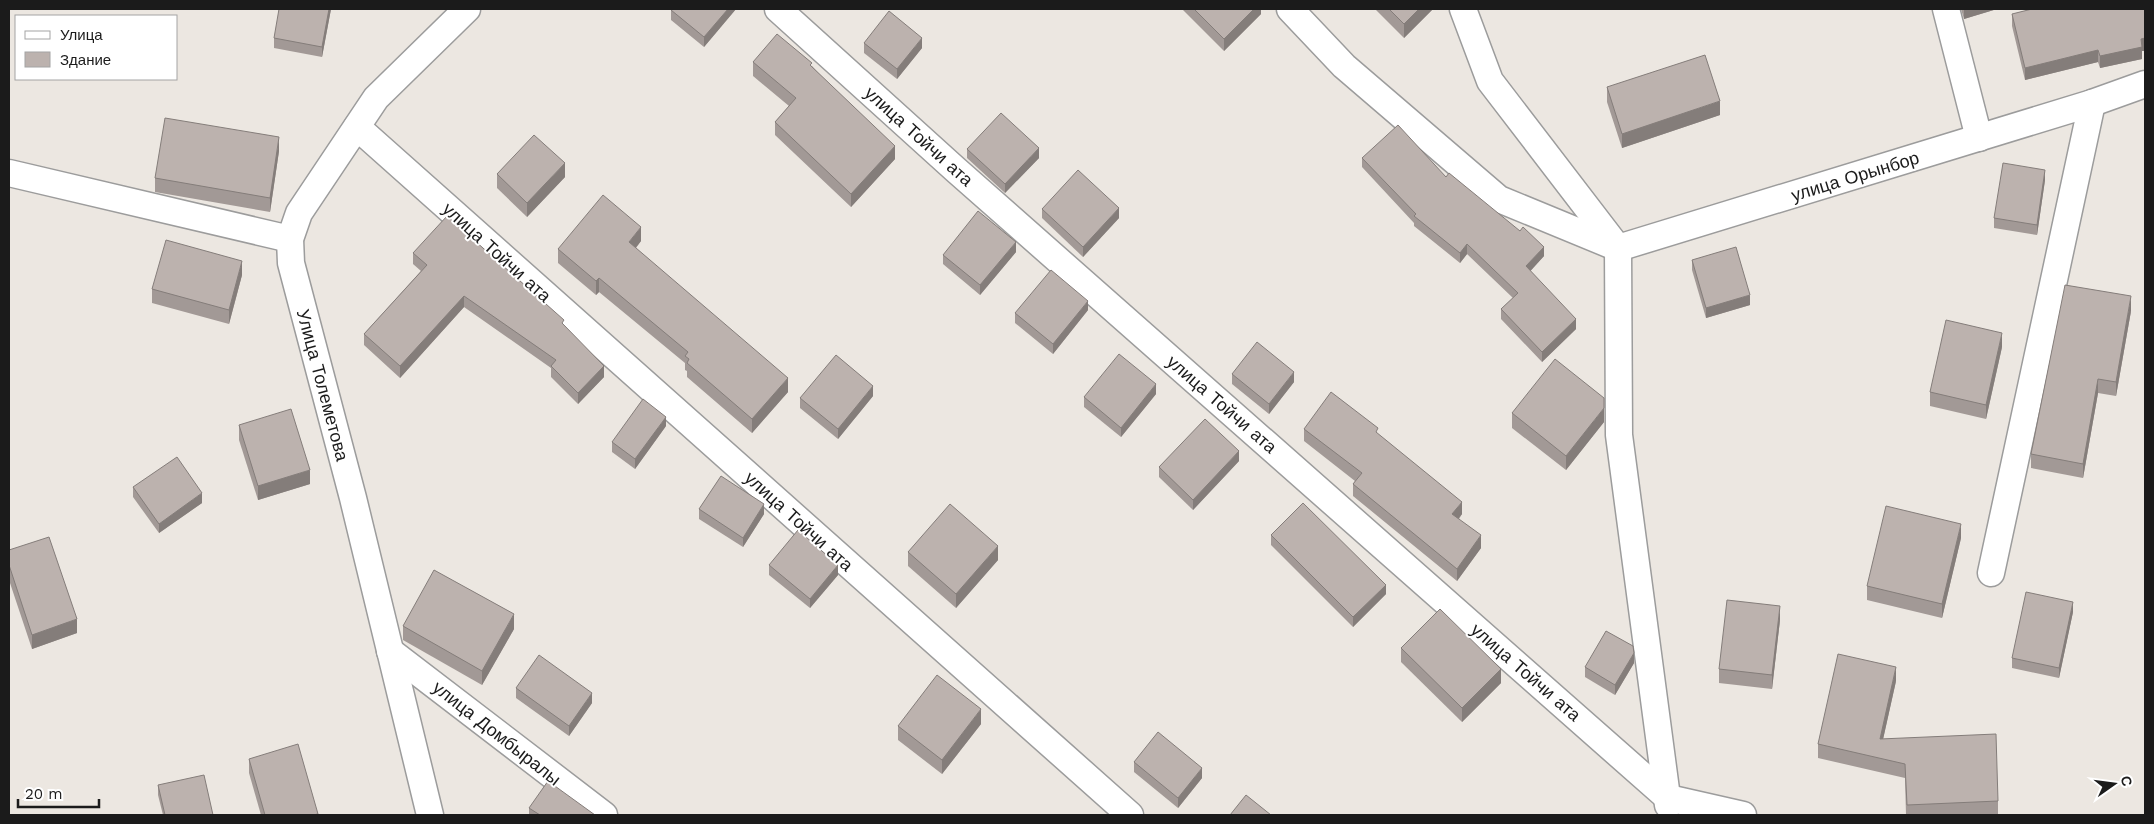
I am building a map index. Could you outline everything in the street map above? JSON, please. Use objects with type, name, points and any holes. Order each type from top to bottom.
[{"type":"street","name":"Улица Толеметова","points":[[430,815],[353,498],[291,263],[290,239],[299,213],[376,98],[467,9]]},
{"type":"street","name":"улица Тойчи ата","points":[[778,9],[1668,807]]},
{"type":"street","points":[[1290,9],[1344,66],[1498,199],[1618,248]]},
{"type":"street","points":[[1464,9],[1490,80],[1618,248],[1619,435],[1668,807],[1743,815]]},
{"type":"street","points":[[1946,9],[1979,138]]},
{"type":"street","name":"улица Орынбор","points":[[1618,248],[2092,103],[2145,84]]},
{"type":"street","points":[[1991,573],[2092,103]]},
{"type":"street","name":"улица Тойчи ата","points":[[357,127],[1130,815]]},
{"type":"street","points":[[9,173],[290,239]]},
{"type":"street","name":"улица Домбыралы","points":[[390,651],[604,815]]},
{"type":"building","points":[[279,9],[329,9],[322,47],[274,38]]},
{"type":"building","points":[[672,9],[728,9],[704,37]]},
{"type":"building","points":[[1194,9],[1254,9],[1224,39]]},
{"type":"building","points":[[1389,9],[1419,9],[1404,24]]},
{"type":"building","points":[[2032,9],[2145,9],[2145,38],[2141,39],[2142,47],[2100,56],[2098,50],[2025,68],[2012,14]]},
{"type":"building","points":[[889,11],[922,38],[897,69],[864,43]]},
{"type":"building","points":[[777,34],[812,63],[810,65],[895,146],[851,194],[775,122],[796,98],[753,62]]},
{"type":"building","points":[[1705,55],[1720,101],[1622,134],[1607,87]]},
{"type":"building","points":[[1001,113],[1039,148],[1005,184],[967,149]]},
{"type":"building","points":[[165,118],[279,137],[270,198],[155,178]]},
{"type":"building","points":[[1398,125],[1446,177],[1449,173],[1520,231],[1523,227],[1544,247],[1526,266],[1576,319],[1542,352],[1501,309],[1518,293],[1467,244],[1460,253],[1414,216],[1416,214],[1362,158]]},
{"type":"building","points":[[534,135],[565,163],[527,203],[497,174]]},
{"type":"building","points":[[2003,163],[2045,170],[2037,225],[1994,218]]},
{"type":"building","points":[[1078,170],[1119,208],[1083,247],[1042,209]]},
{"type":"building","points":[[603,195],[641,227],[629,242],[788,378],[752,419],[687,363],[689,359],[685,356],[688,352],[599,278],[596,281],[558,249]]},
{"type":"building","points":[[978,211],[1016,242],[980,285],[943,255]]},
{"type":"building","points":[[447,216],[564,320],[562,323],[604,366],[578,393],[551,366],[556,360],[464,296],[400,366],[364,334],[427,265],[413,253]]},
{"type":"building","points":[[166,240],[242,261],[229,310],[152,289]]},
{"type":"building","points":[[1736,247],[1750,295],[1706,308],[1692,260]]},
{"type":"building","points":[[1051,270],[1088,301],[1053,344],[1015,313]]},
{"type":"building","points":[[2065,285],[2131,296],[2116,382],[2098,379],[2083,464],[2031,454]]},
{"type":"building","points":[[1946,320],[2002,333],[1986,405],[1930,392]]},
{"type":"building","points":[[1257,342],[1294,372],[1269,404],[1232,374]]},
{"type":"building","points":[[1119,354],[1156,384],[1121,428],[1084,397]]},
{"type":"building","points":[[836,355],[873,386],[838,429],[800,398]]},
{"type":"building","points":[[1555,359],[1604,398],[1604,408],[1566,456],[1512,413]]},
{"type":"building","points":[[1331,392],[1378,428],[1376,432],[1462,502],[1452,514],[1481,535],[1457,569],[1353,484],[1362,473],[1304,429]]},
{"type":"building","points":[[643,399],[666,417],[635,459],[612,442]]},
{"type":"building","points":[[291,409],[310,470],[258,486],[239,425]]},
{"type":"building","points":[[1205,419],[1239,451],[1193,500],[1159,467]]},
{"type":"building","points":[[177,457],[202,493],[159,524],[133,487]]},
{"type":"building","points":[[721,476],[764,504],[743,538],[699,509]]},
{"type":"building","points":[[1303,503],[1386,585],[1353,617],[1271,535]]},
{"type":"building","points":[[950,504],[998,546],[956,594],[908,552]]},
{"type":"building","points":[[1886,506],[1961,524],[1942,604],[1867,586]]},
{"type":"building","points":[[798,530],[838,565],[810,599],[769,565]]},
{"type":"building","points":[[49,537],[77,619],[32,635],[9,565],[9,550]]},
{"type":"building","points":[[434,570],[514,614],[482,671],[403,626]]},
{"type":"building","points":[[2026,592],[2073,602],[2059,668],[2012,658]]},
{"type":"building","points":[[1727,600],[1780,606],[1772,675],[1719,669]]},
{"type":"building","points":[[1440,609],[1501,669],[1462,708],[1401,648]]},
{"type":"building","points":[[1606,631],[1633,646],[1634,653],[1615,685],[1585,667]]},
{"type":"building","points":[[1838,654],[1896,667],[1880,739],[1996,734],[1998,801],[1907,805],[1905,764],[1818,744]]},
{"type":"building","points":[[539,655],[592,693],[569,726],[516,688]]},
{"type":"building","points":[[937,675],[981,709],[942,760],[898,726]]},
{"type":"building","points":[[1158,732],[1202,768],[1178,798],[1134,762]]},
{"type":"building","points":[[298,744],[318,814],[265,815],[249,759]]},
{"type":"building","points":[[204,775],[213,815],[165,815],[158,785]]},
{"type":"building","points":[[548,781],[595,815],[540,815],[529,808]]},
{"type":"building","points":[[1246,795],[1271,815],[1230,815]]}]
